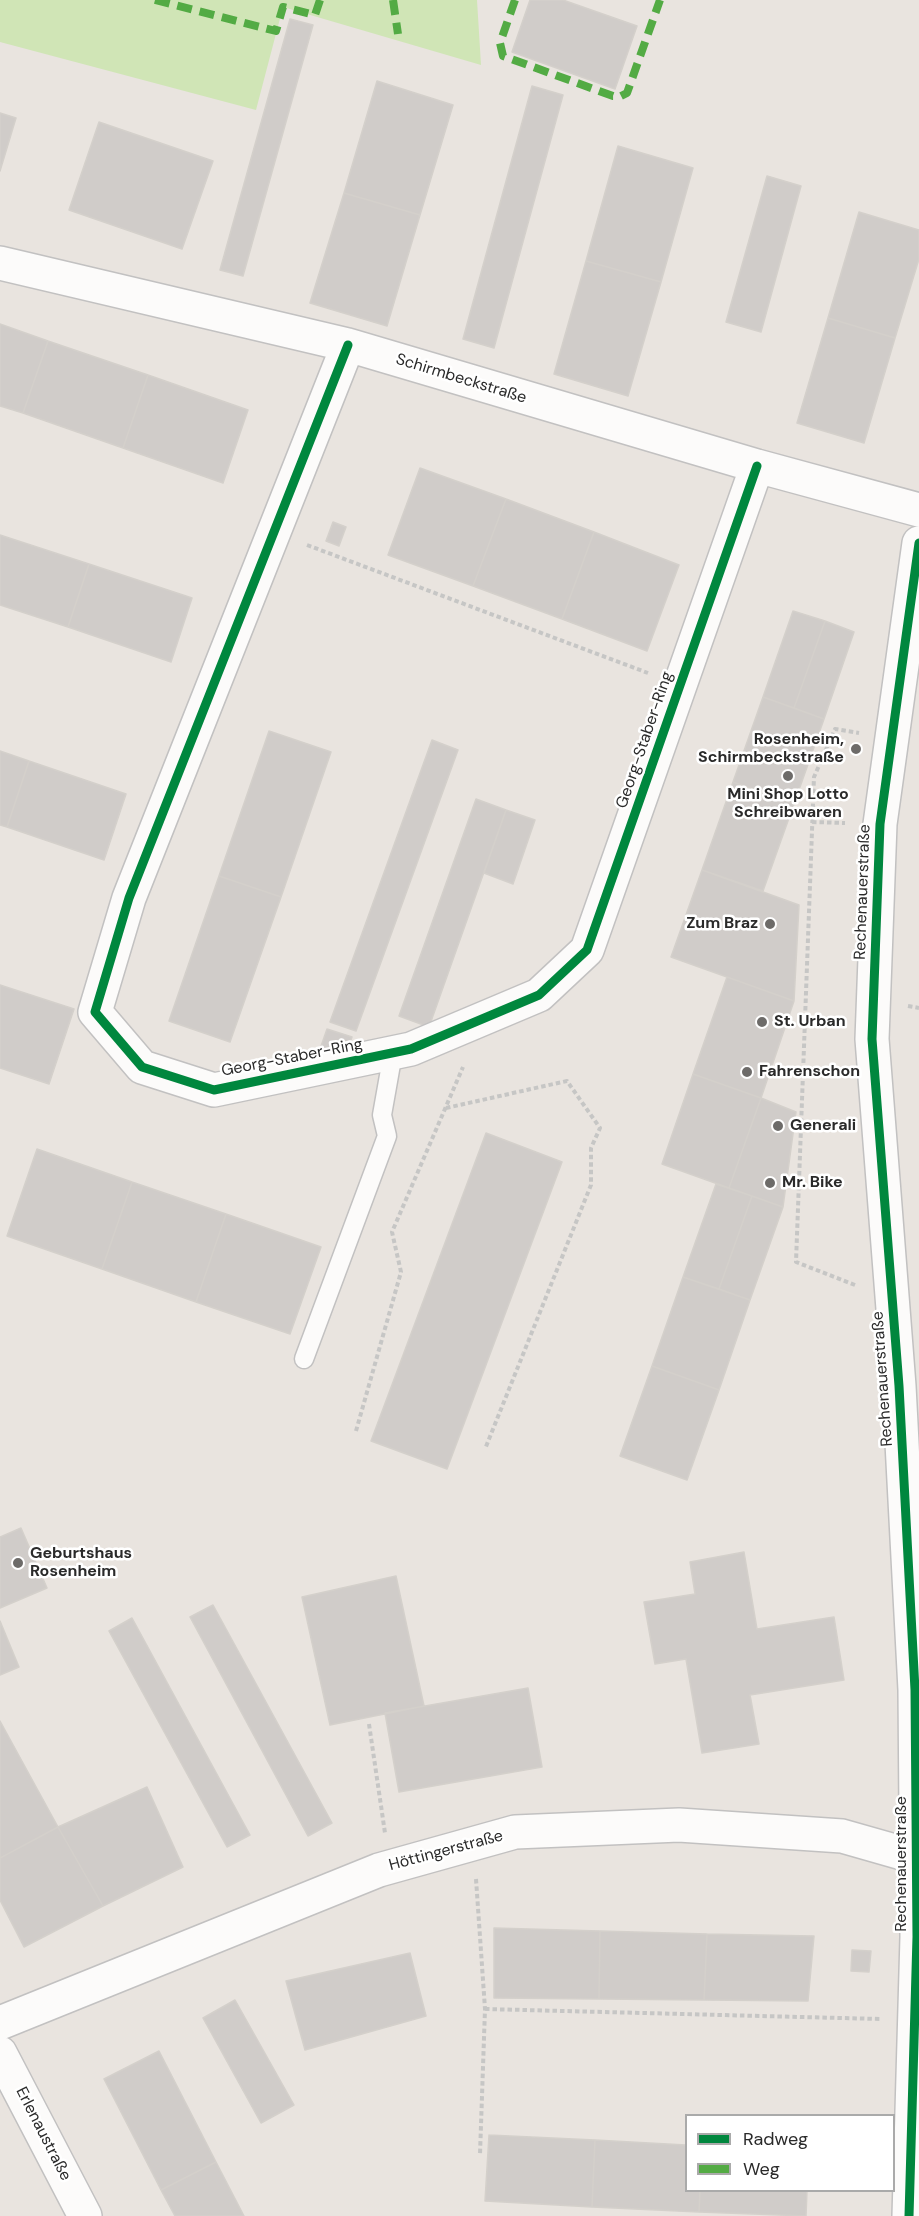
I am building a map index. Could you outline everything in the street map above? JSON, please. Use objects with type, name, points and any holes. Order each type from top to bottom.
[{"type":"street","name":"Schirmbeckstraße","points":[[0,262],[348,345],[756,466],[919,510]]},
{"type":"street","name":"Georg-Staber-Ring","points":[[348,345],[129,898],[95,1012],[142,1067],[214,1090],[411,1049],[539,995],[587,950],[756,466]]},
{"type":"street","name":"Rechenauerstraße","points":[[909,2216],[918,1857],[915,1690],[892,1299],[872,1038],[880,824],[892,739],[912,640],[919,543]]},
{"type":"street","name":"Höttingerstraße","points":[[0,2023],[390,1866],[515,1832],[679,1825],[842,1836],[918,1857]]},
{"type":"street","name":"Erlenaustraße","points":[[0,2053],[85,2216]]},
{"type":"lane","points":[[304,1359],[387,1136],[382,1116],[393,1053]]},
{"type":"path","points":[[274,533],[680,684]]},
{"type":"path","points":[[892,739],[836,729],[814,777],[796,1262],[892,1299]]},
{"type":"path","points":[[812,822],[825,822]]},
{"type":"path","points":[[356,1431],[401,1272],[392,1232],[484,1019]]},
{"type":"path","points":[[446,1108],[567,1081],[600,1128],[591,1148],[591,1185],[485,1449]]},
{"type":"path","points":[[369,1724],[390,1866]]},
{"type":"path","points":[[473,1844],[485,2009],[480,2154]]},
{"type":"path","points":[[485,2009],[914,2020]]},
{"type":"green space","points":[[0,0],[477,0],[481,65],[283,7],[256,110],[0,42]]},
{"type":"building","points":[[530,0],[563,0],[637,26],[615,89],[512,52]]},
{"type":"building","points":[[290,19],[313,25],[243,276],[220,270]]},
{"type":"building","points":[[377,81],[453,105],[420,215],[344,193]]},
{"type":"building","points":[[532,86],[563,95],[494,348],[463,339]]},
{"type":"building","points":[[0,113],[16,118],[0,171]]},
{"type":"building","points":[[99,122],[213,161],[182,249],[69,210]]},
{"type":"building","points":[[618,146],[693,168],[661,282],[586,261]]},
{"type":"building","points":[[767,176],[801,186],[761,332],[726,322]]},
{"type":"building","points":[[344,193],[420,215],[387,326],[310,303]]},
{"type":"building","points":[[859,212],[919,230],[919,259],[895,338],[828,318]]},
{"type":"building","points":[[586,261],[661,282],[628,396],[554,374]]},
{"type":"building","points":[[828,318],[895,338],[864,443],[797,423]]},
{"type":"building","points":[[0,324],[48,341],[23,413],[0,406]]},
{"type":"building","points":[[48,341],[148,375],[123,448],[23,413]]},
{"type":"building","points":[[148,375],[248,410],[223,483],[123,448]]},
{"type":"building","points":[[420,468],[506,499],[473,586],[388,555]]},
{"type":"building","points":[[506,499],[594,532],[562,619],[473,586]]},
{"type":"building","points":[[333,522],[346,527],[339,546],[326,541]]},
{"type":"building","points":[[594,532],[679,565],[647,651],[562,619]]},
{"type":"building","points":[[0,535],[89,564],[68,627],[0,605]]},
{"type":"building","points":[[89,564],[192,598],[171,662],[68,627]]},
{"type":"building","points":[[793,611],[825,621],[794,708],[763,697]]},
{"type":"building","points":[[825,621],[854,632],[824,719],[794,708]]},
{"type":"building","points":[[763,697],[824,719],[794,804],[733,782]]},
{"type":"building","points":[[269,731],[331,752],[281,897],[219,876]]},
{"type":"building","points":[[432,740],[458,750],[356,1031],[330,1022]]},
{"type":"building","points":[[0,751],[29,761],[7,827],[0,825]]},
{"type":"building","points":[[29,761],[126,794],[104,860],[7,827]]},
{"type":"building","points":[[733,782],[794,804],[763,891],[702,870]]},
{"type":"building","points":[[476,799],[506,810],[429,1027],[399,1016]]},
{"type":"building","points":[[506,810],[535,820],[513,884],[484,873]]},
{"type":"building","points":[[702,870],[799,905],[794,1001],[671,957]]},
{"type":"building","points":[[219,876],[281,897],[230,1042],[169,1021]]},
{"type":"building","points":[[727,977],[794,1001],[761,1098],[693,1074]]},
{"type":"building","points":[[0,985],[74,1009],[49,1084],[0,1068]]},
{"type":"building","points":[[327,1029],[352,1037],[345,1057],[320,1049]]},
{"type":"building","points":[[693,1074],[761,1098],[729,1188],[662,1164]]},
{"type":"building","points":[[761,1098],[796,1112],[783,1207],[729,1188]]},
{"type":"building","points":[[486,1133],[562,1162],[447,1469],[371,1441]]},
{"type":"building","points":[[37,1149],[132,1182],[102,1269],[7,1236]]},
{"type":"building","points":[[132,1182],[226,1214],[196,1302],[102,1269]]},
{"type":"building","points":[[716,1184],[752,1196],[719,1289],[683,1277]]},
{"type":"building","points":[[752,1196],[783,1207],[750,1300],[719,1289]]},
{"type":"building","points":[[226,1214],[321,1247],[290,1334],[196,1302]]},
{"type":"building","points":[[683,1277],[750,1300],[719,1390],[652,1366]]},
{"type":"building","points":[[652,1366],[719,1390],[687,1480],[620,1456]]},
{"type":"building","name":"Geburtshaus Rosenheim","points":[[21,1528],[47,1588],[0,1608],[0,1537]]},
{"type":"building","points":[[744,1552],[757,1629],[834,1617],[844,1680],[750,1695],[759,1744],[702,1753],[686,1659],[655,1664],[644,1602],[695,1594],[690,1562]]},
{"type":"building","points":[[396,1576],[424,1706],[330,1725],[302,1597]]},
{"type":"building","points":[[213,1605],[332,1823],[308,1836],[190,1617]]},
{"type":"building","points":[[132,1618],[250,1835],[227,1847],[109,1631]]},
{"type":"building","name":"Geburtshaus Rosenheim","points":[[0,1621],[19,1667],[0,1675]]},
{"type":"building","points":[[528,1688],[542,1767],[399,1792],[385,1713]]},
{"type":"building","points":[[0,1721],[58,1827],[0,1858]]},
{"type":"building","points":[[147,1787],[183,1867],[103,1906],[58,1827]]},
{"type":"building","points":[[58,1827],[103,1906],[24,1947],[0,1900],[0,1858]]},
{"type":"building","points":[[494,1928],[600,1931],[599,1999],[494,1998]]},
{"type":"building","points":[[600,1931],[707,1934],[704,2000],[599,1999]]},
{"type":"building","points":[[707,1934],[814,1936],[808,2001],[704,2000]]},
{"type":"building","points":[[852,1950],[871,1951],[869,1972],[851,1971]]},
{"type":"building","points":[[410,1953],[426,2016],[305,2050],[286,1981]]},
{"type":"building","points":[[235,2000],[294,2105],[261,2123],[203,2018]]},
{"type":"building","points":[[159,2051],[216,2162],[161,2190],[104,2079]]},
{"type":"building","points":[[489,2135],[595,2140],[592,2207],[485,2201]]},
{"type":"building","points":[[595,2140],[685,2145],[685,2192],[700,2192],[699,2212],[592,2207]]},
{"type":"building","points":[[216,2162],[244,2216],[175,2216],[161,2190]]},
{"type":"building","points":[[700,2192],[807,2192],[806,2216],[699,2212]]},
{"type":"marked path","points":[[155,0],[276,31],[283,7],[315,15],[320,0]]},
{"type":"marked path","points":[[393,0],[398,34]]},
{"type":"marked path","points":[[515,0],[500,43],[503,56],[613,96],[627,93],[660,0]]},
{"type":"cycle path","points":[[348,345],[129,898],[95,1012],[142,1067],[214,1090],[411,1049],[539,995],[587,950],[757,466]]},
{"type":"cycle path","points":[[909,2216],[917,1937],[915,1690],[899,1386],[872,1039],[880,824],[919,543]]},
{"type":"place","name":"Rosenheim, Schirmbeckstraße","points":[[856,749]]},
{"type":"place","name":"Mini Shop Lotto Schreibwaren","points":[[788,776]]},
{"type":"place","name":"Zum Braz","points":[[770,924]]},
{"type":"place","name":"St. Urban","points":[[762,1022]]},
{"type":"place","name":"Fahrenschon","points":[[747,1072]]},
{"type":"place","name":"Generali","points":[[778,1126]]},
{"type":"place","name":"Mr. Bike","points":[[770,1183]]},
{"type":"place","name":"Geburtshaus Rosenheim","points":[[18,1563]]}]
